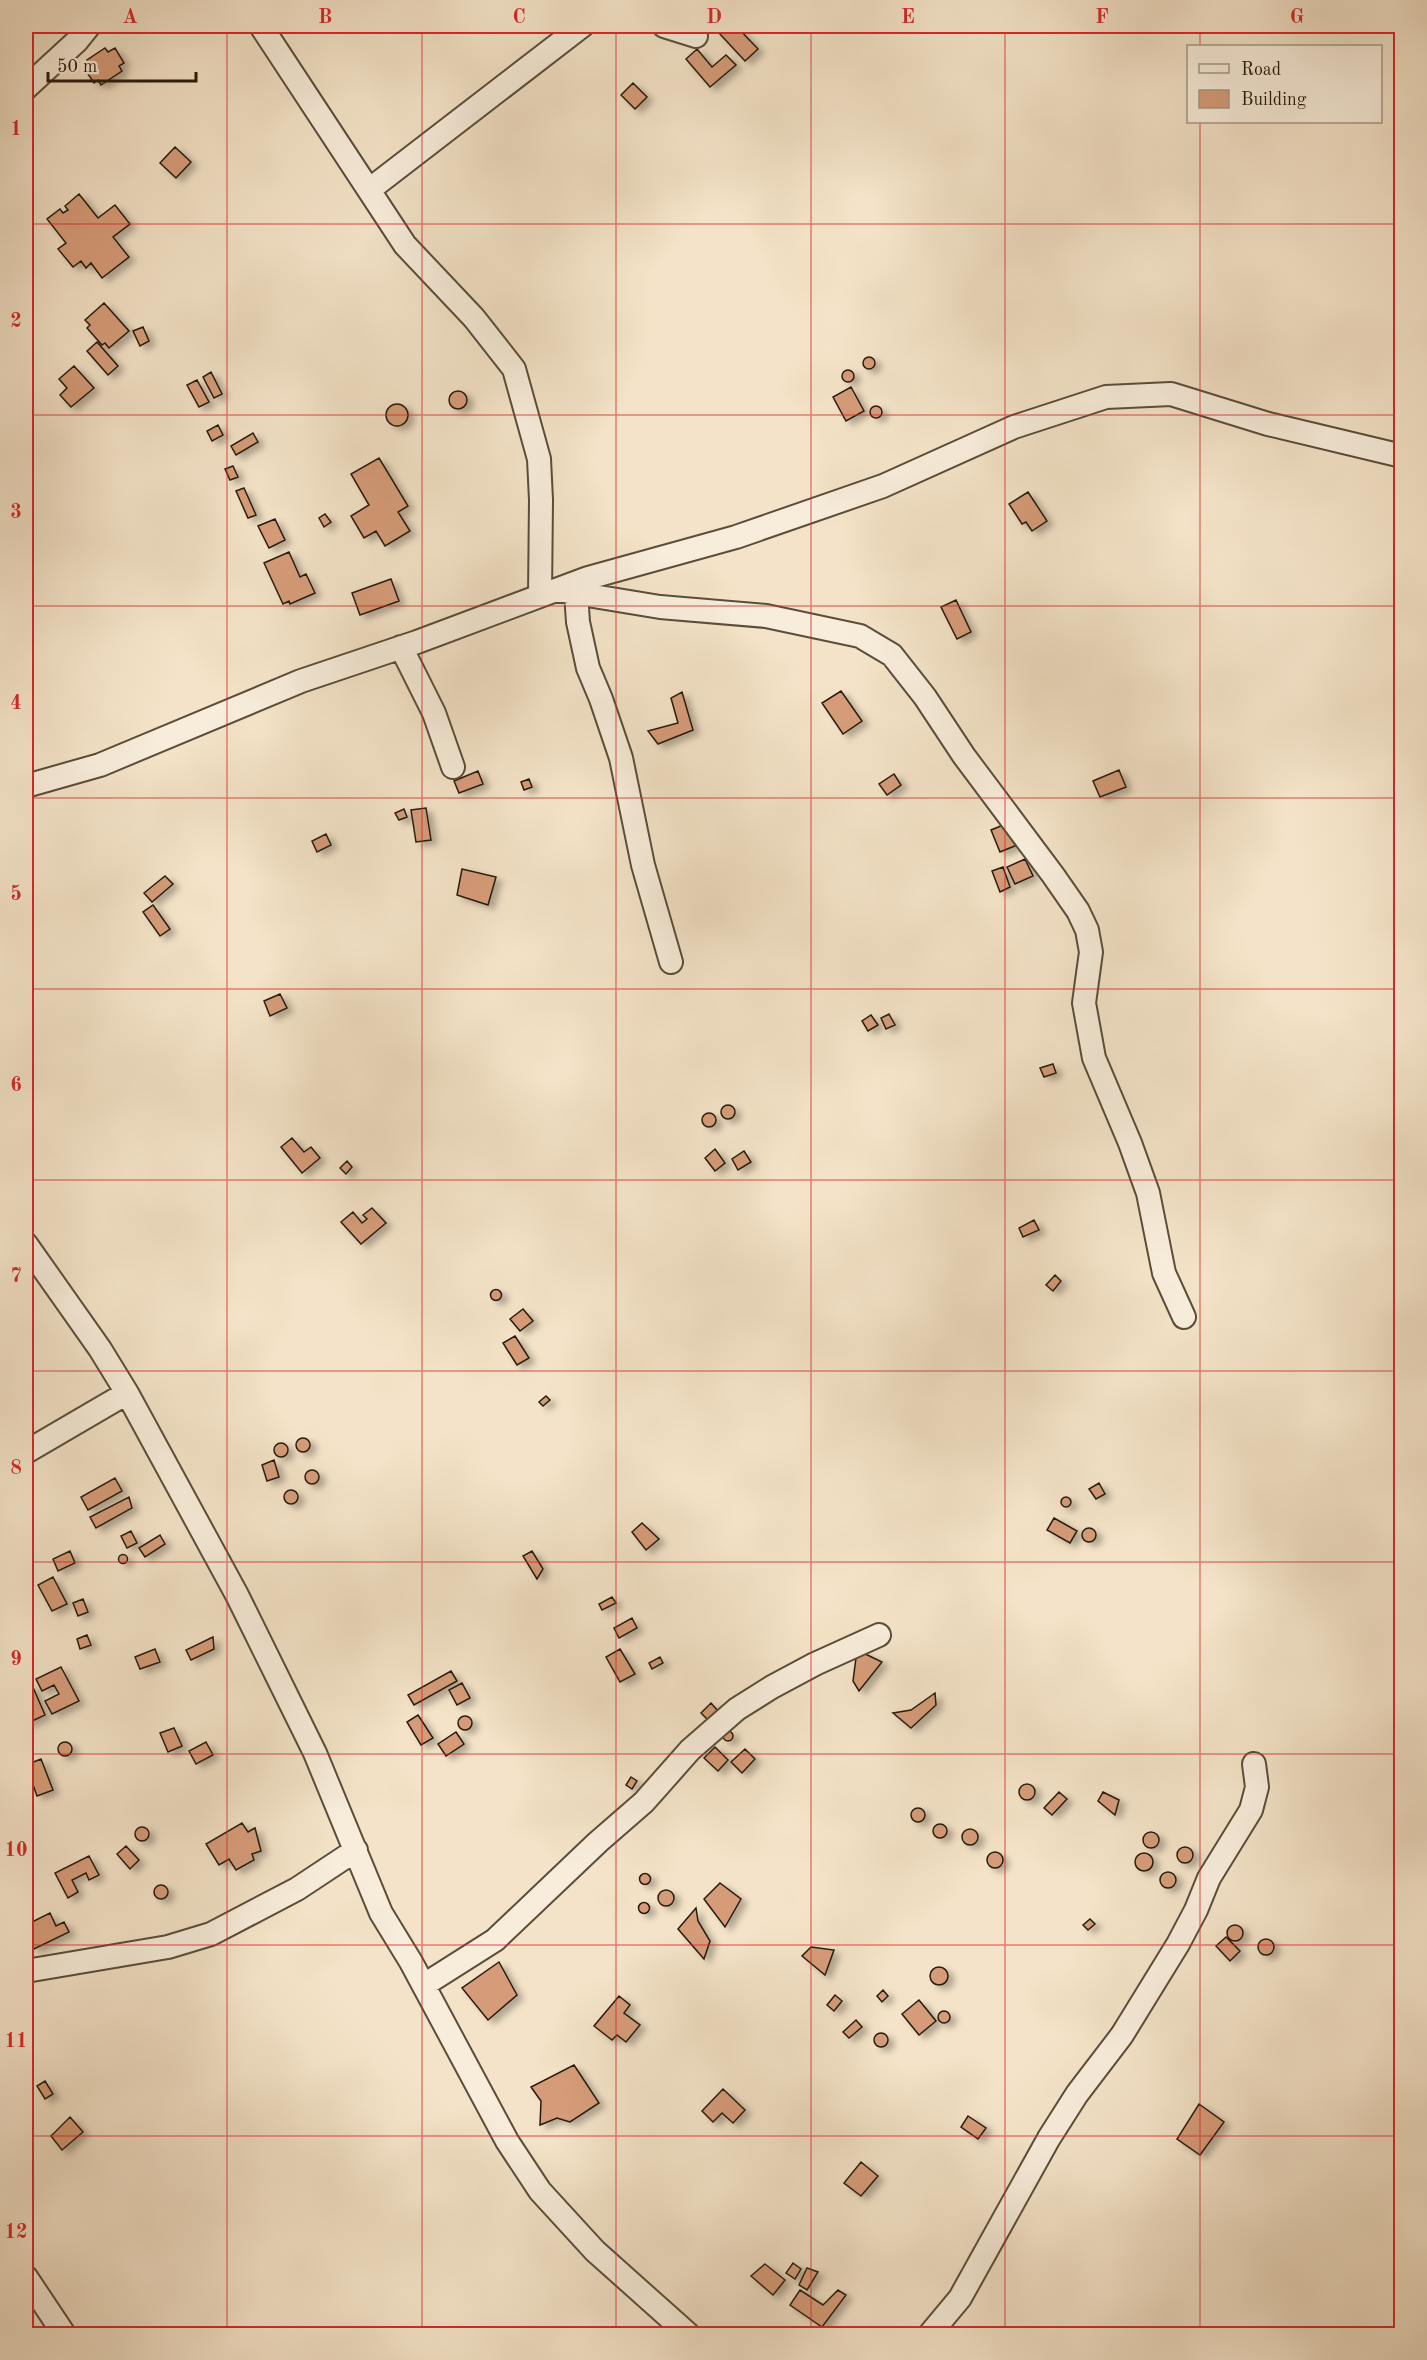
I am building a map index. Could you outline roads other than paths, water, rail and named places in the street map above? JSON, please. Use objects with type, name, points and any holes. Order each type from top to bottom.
[{"type":"street","points":[[26,88],[77,41],[89,26]]},
{"type":"street","points":[[261,26],[405,245],[474,318],[514,369],[539,459],[541,500],[557,593],[578,622],[588,668],[621,758],[643,865],[671,962]]},
{"type":"street","points":[[369,190],[582,26]]},
{"type":"street","points":[[664,26],[696,36]]},
{"type":"street","points":[[26,786],[100,765],[301,681],[557,593],[588,578],[736,537],[883,486],[1014,427],[1106,397],[1171,394],[1279,426],[1401,456]]},
{"type":"street","points":[[557,593],[660,607],[766,616],[860,636],[892,655],[925,697],[964,756],[1059,884],[1088,930],[1091,952],[1084,1003],[1094,1058],[1130,1143],[1148,1193],[1164,1273],[1184,1317]]},
{"type":"street","points":[[401,647],[434,712],[453,767]]},
{"type":"street","points":[[26,1244],[100,1349],[127,1393],[237,1595],[315,1753],[381,1912],[424,1985],[507,2141],[540,2191],[595,2251],[688,2334]]},
{"type":"street","points":[[26,1452],[127,1393]]},
{"type":"street","points":[[424,1985],[495,1940],[598,1842],[644,1802],[690,1750],[737,1709],[806,1669],[879,1635]]},
{"type":"street","points":[[930,2334],[960,2298],[1023,2182],[1055,2129],[1077,2094],[1122,2035],[1178,1944],[1196,1910],[1209,1878],[1251,1810],[1257,1787],[1254,1764]]},
{"type":"street","points":[[26,1971],[168,1947],[211,1934],[297,1889],[356,1850]]},
{"type":"street","points":[[26,2277],[64,2334]]}]
